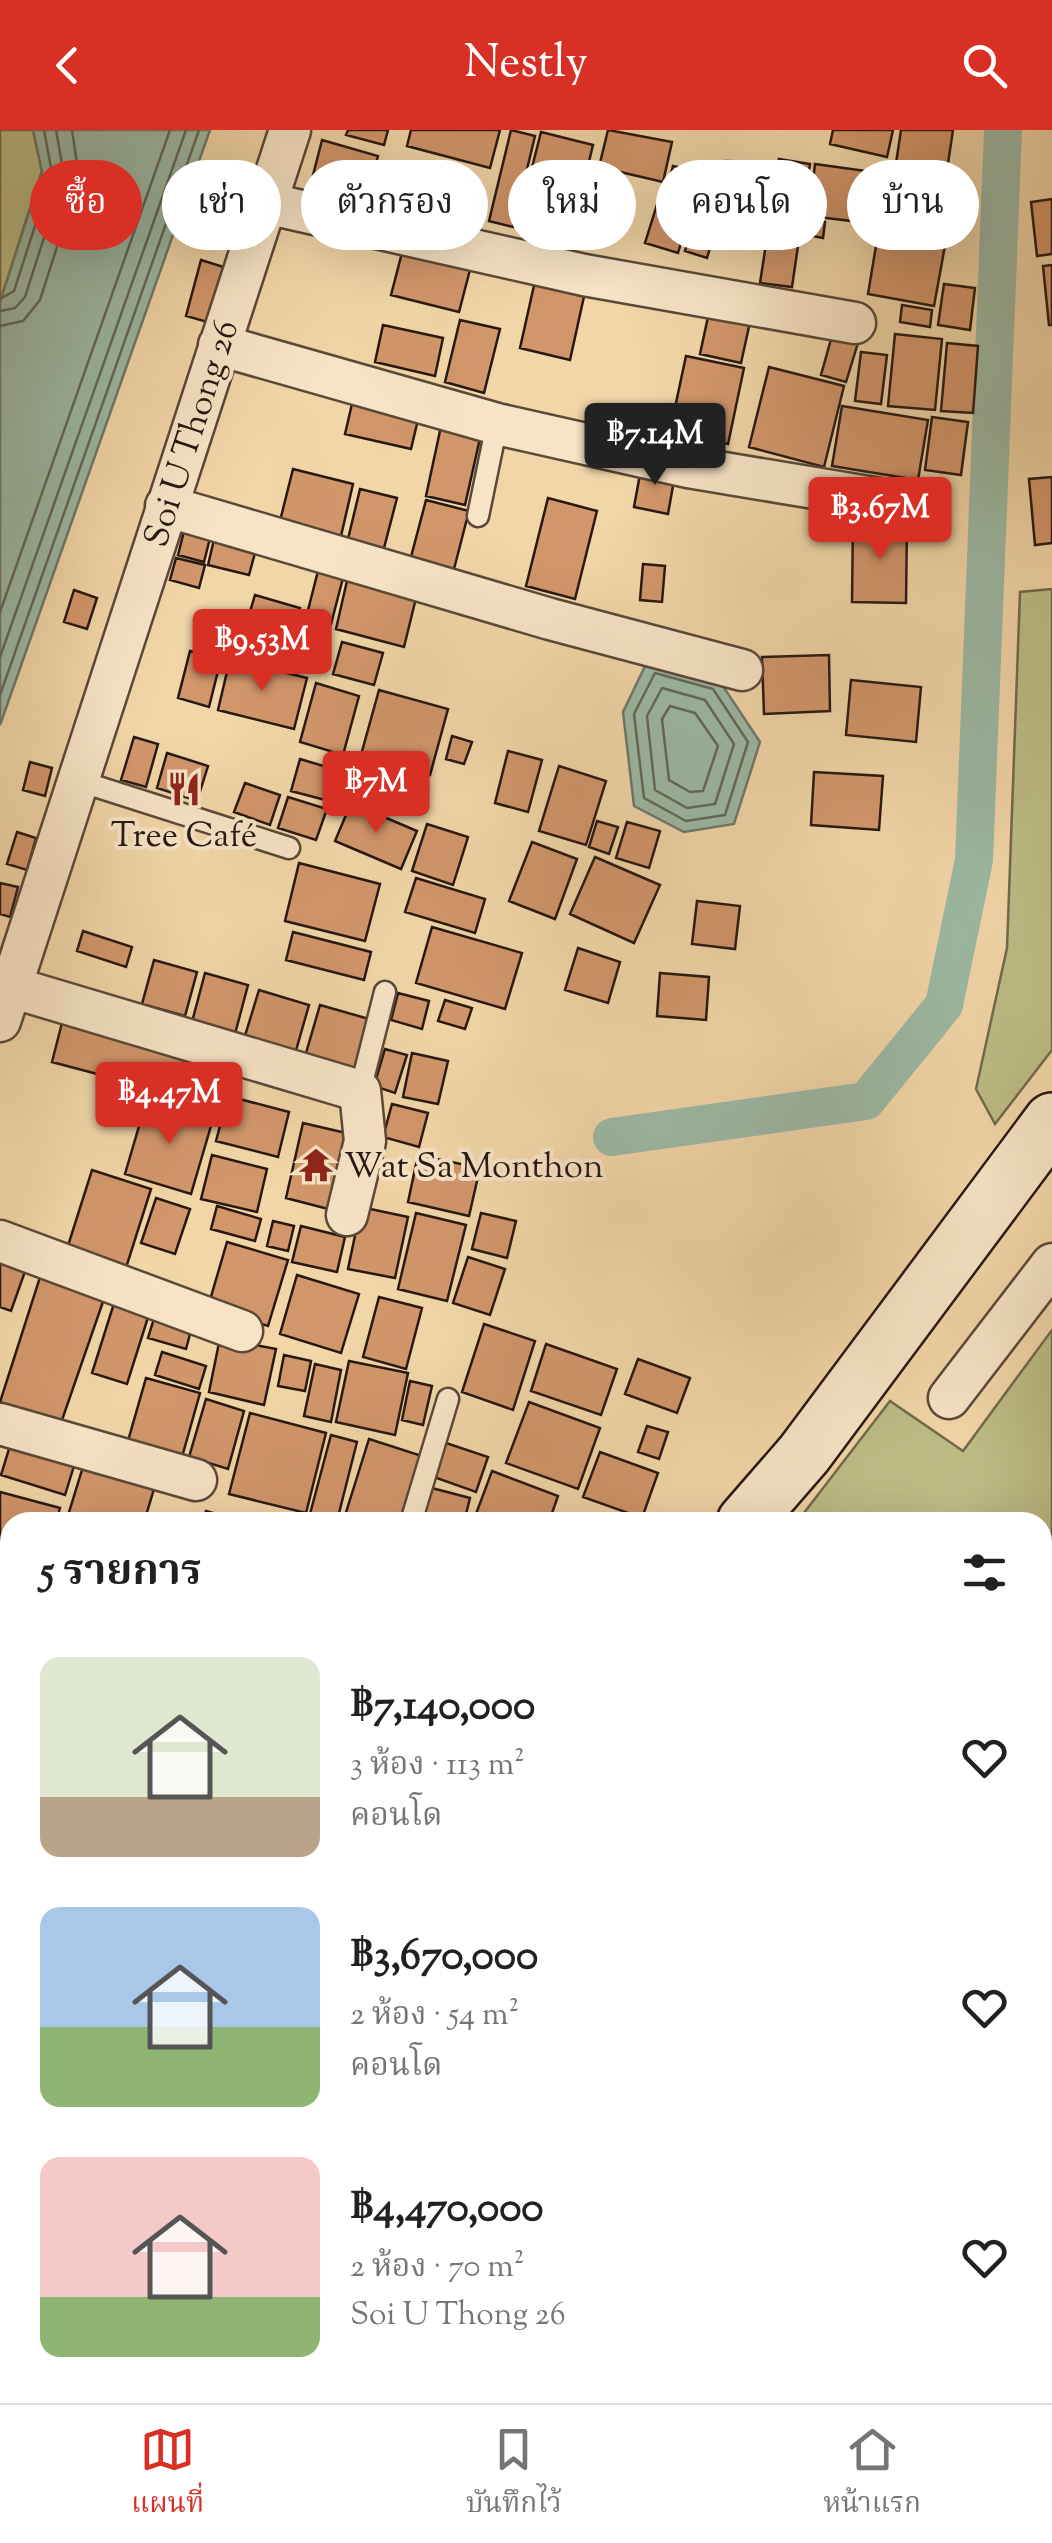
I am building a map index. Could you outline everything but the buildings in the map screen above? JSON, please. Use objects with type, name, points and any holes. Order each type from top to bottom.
[{"type":"street","name":"Soi U Thong 26","points":[[280,160],[290,130]]},
{"type":"street","points":[[281,206],[584,275],[856,323]]},
{"type":"street","name":"Soi U Thong 26","points":[[5,1004],[251,250]]},
{"type":"street","points":[[219,346],[497,424],[688,467],[892,502]]},
{"type":"street","points":[[166,506],[550,620],[742,670]]},
{"type":"street","points":[[5,1004],[360,1091],[365,1141],[347,1215]]},
{"type":"street","points":[[754,1512],[804,1454],[1052,1120]]},
{"type":"street","points":[[0,1242],[242,1331]]},
{"type":"street","points":[[949,1398],[1052,1264]]},
{"type":"street","points":[[0,1424],[196,1480]]},
{"type":"lane","points":[[478,516],[497,424]]},
{"type":"lane","points":[[76,780],[289,848]]},
{"type":"lane","points":[[360,1091],[384,992]]},
{"type":"lane","points":[[414,1512],[448,1399]]},
{"type":"green space","points":[[0,130],[33,130],[40,160],[30,160],[30,208],[0,302]]},
{"type":"green space","points":[[1052,589],[1052,1050],[995,1124],[976,1089],[1007,948],[1020,592]]},
{"type":"green space","points":[[1052,1330],[1052,1512],[805,1512],[890,1401],[963,1451]]},
{"type":"water","points":[[33,130],[210,130],[199,160],[162,160],[162,250],[168,250],[0,725],[0,302],[30,209],[30,250],[142,250],[142,160],[39,160]]},
{"type":"water","points":[[648,660],[719,680],[760,742],[734,824],[684,832],[634,806],[623,712]]},
{"type":"waterway","points":[[612,1137],[866,1101],[944,1005],[974,860],[1003,130]]},
{"type":"place","name":"Tree Café","points":[[184,789]]},
{"type":"place","name":"Wat Sa Monthon","points":[[316,1165]]}]
